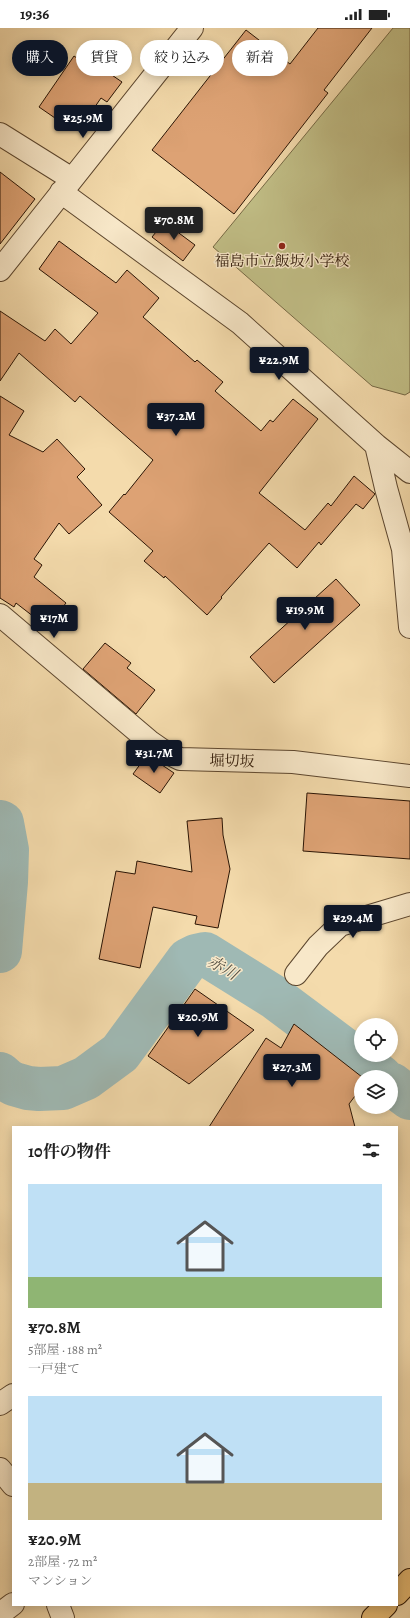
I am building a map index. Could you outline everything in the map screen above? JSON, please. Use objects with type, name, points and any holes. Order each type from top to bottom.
[{"type":"highway","points":[[398,1593],[410,1580]]},
{"type":"highway","points":[[373,1618],[385,1606]]},
{"type":"street","points":[[0,270],[192,28]]},
{"type":"street","points":[[0,134],[240,323],[376,445],[410,472]]},
{"type":"street","points":[[376,445],[403,549],[410,628]]},
{"type":"street","name":"堀切坂","points":[[0,615],[149,741],[180,760],[293,762],[410,776]]},
{"type":"street","points":[[296,974],[318,946],[340,925],[410,904]]},
{"type":"street","points":[[0,1404],[12,1396]]},
{"type":"street","points":[[0,1469],[12,1484]]},
{"type":"street","points":[[0,1614],[12,1605]]},
{"type":"street","points":[[58,1606],[63,1618]]},
{"type":"shaded area","points":[[393,28],[410,28],[410,392],[405,395],[372,386],[213,247]]},
{"type":"building","points":[[318,28],[372,28],[324,90],[328,93],[234,214],[152,150],[210,76],[224,76],[224,58],[232,48],[232,76],[288,76],[288,62],[290,64]]},
{"type":"building","points":[[246,30],[259,40],[238,40]]},
{"type":"building","points":[[74,56],[76,57],[76,76],[113,76],[122,82],[107,102],[101,98],[90,114],[84,110],[71,129],[39,107],[60,76],[68,76],[68,65]]},
{"type":"building","points":[[0,172],[35,199],[0,244]]},
{"type":"building","points":[[164,222],[195,245],[183,261],[152,237]]},
{"type":"building","points":[[59,241],[116,283],[127,270],[159,298],[143,317],[195,362],[197,360],[223,382],[215,391],[261,431],[270,420],[273,422],[293,399],[318,419],[259,493],[305,530],[328,503],[331,506],[354,476],[375,494],[363,509],[356,504],[321,545],[319,542],[297,568],[269,543],[207,615],[165,576],[164,578],[144,561],[153,551],[109,512],[124,494],[125,495],[153,460],[80,396],[75,402],[19,353],[0,381],[0,311],[45,341],[55,329],[71,344],[98,313],[39,269]]},
{"type":"building","points":[[0,396],[24,411],[9,435],[43,452],[57,439],[85,469],[77,477],[102,505],[69,534],[59,523],[34,559],[42,565],[34,577],[66,603],[47,627],[16,603],[14,607],[0,598]]},
{"type":"building","points":[[336,579],[360,605],[274,683],[250,657]]},
{"type":"building","points":[[105,643],[131,663],[127,668],[155,690],[136,714],[83,669]]},
{"type":"building","points":[[147,755],[174,773],[160,793],[133,774]]},
{"type":"building","points":[[307,793],[410,801],[410,859],[303,851]]},
{"type":"building","points":[[222,818],[223,835],[230,869],[218,928],[195,924],[197,916],[153,907],[140,968],[99,959],[116,871],[135,874],[137,861],[192,872],[187,821]]},
{"type":"building","points":[[195,989],[254,1030],[189,1084],[148,1056]]},
{"type":"building","points":[[294,1024],[354,1071],[354,1097],[349,1104],[355,1126],[210,1126],[266,1038],[281,1048]]},
{"type":"waterway","name":"赤川","points":[[0,822],[2,823],[7,850],[6,882],[0,951]]},
{"type":"waterway","name":"赤川","points":[[0,1074],[14,1084],[39,1089],[63,1088],[86,1078],[120,1053],[188,960],[205,954],[274,997],[372,1070]]},
{"type":"waterway","name":"赤川","points":[[398,1089],[410,1098]]},
{"type":"place","name":"福島市立飯坂小学校","points":[[282,246]]}]
